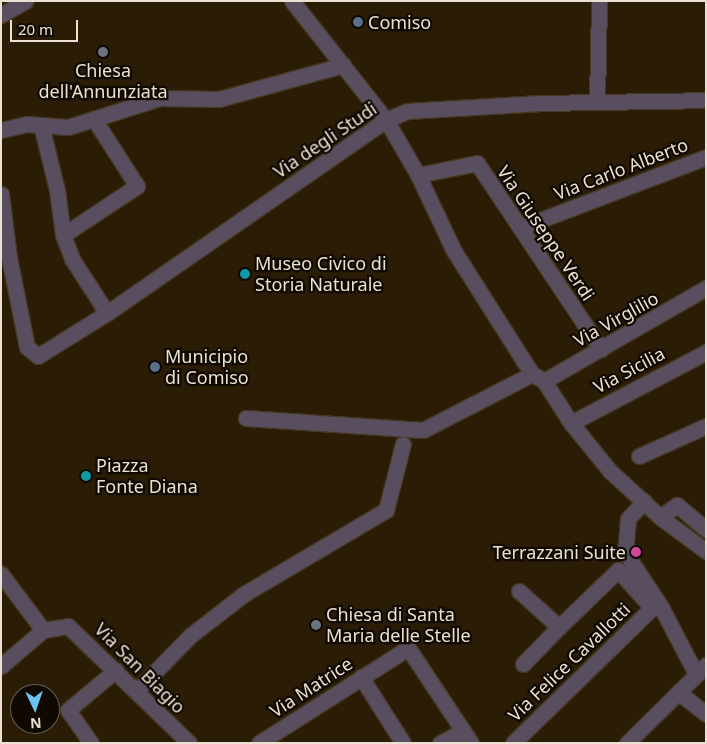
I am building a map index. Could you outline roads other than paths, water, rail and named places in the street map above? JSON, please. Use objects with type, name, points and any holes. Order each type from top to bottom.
[{"type":"street","points":[[1,15],[25,1]]},
{"type":"street","points":[[292,1],[386,120],[418,175],[454,251],[571,423],[610,471],[660,517],[706,551]]},
{"type":"street","points":[[597,100],[599,1]]},
{"type":"street","points":[[1,130],[27,124],[68,127],[160,98],[219,98],[343,65]]},
{"type":"street","name":"Via degli Studi","points":[[5,251],[27,347],[38,356],[100,317],[386,120],[407,112],[597,100],[706,100]]},
{"type":"street","points":[[63,235],[137,186],[94,119]]},
{"type":"street","points":[[41,125],[57,190],[63,235],[72,259],[100,317]]},
{"type":"street","name":"Via Carlo Alberto","points":[[522,227],[706,157]]},
{"type":"street","name":"Via Giuseppe Verdi","points":[[418,175],[477,164],[522,227],[601,349]]},
{"type":"street","points":[[1,194],[5,251]]},
{"type":"street","name":"Via Virglilio","points":[[246,418],[423,430],[601,349],[706,288]]},
{"type":"street","name":"Via Sicilia","points":[[571,423],[706,352]]},
{"type":"street","points":[[639,456],[706,426]]},
{"type":"street","points":[[137,690],[191,635],[244,594],[386,510],[403,444]]},
{"type":"street","points":[[627,743],[701,670],[657,607],[625,552],[628,520],[644,502]]},
{"type":"street","points":[[660,517],[677,505],[706,529]]},
{"type":"street","points":[[523,664],[618,570],[657,607]]},
{"type":"street","points":[[1,574],[42,630],[1,666]]},
{"type":"street","points":[[519,590],[559,627]]},
{"type":"street","name":"Via Felice Cavallotti","points":[[513,743],[657,607]]},
{"type":"street","name":"Via San Biagio","points":[[42,630],[68,626],[79,634],[189,743]]},
{"type":"street","name":"Via Matrice","points":[[259,743],[408,648],[467,737]]},
{"type":"street","points":[[91,743],[68,710],[116,670]]},
{"type":"street","points":[[361,677],[403,743]]},
{"type":"street","points":[[678,692],[706,714]]},
{"type":"street","points":[[440,743],[467,737]]},
{"type":"place","name":"Comiso","points":[[358,22]]},
{"type":"place","name":"Chiesa dell'Annunziata","points":[[103,52]]},
{"type":"place","name":"Museo Civico di Storia Naturale","points":[[245,274]]},
{"type":"place","name":"Municipio di Comiso","points":[[155,367]]},
{"type":"place","name":"Piazza Fonte Diana","points":[[86,476]]},
{"type":"place","name":"Terrazzani Suite","points":[[636,552]]},
{"type":"place","name":"Chiesa di Santa Maria delle Stelle","points":[[316,625]]}]
